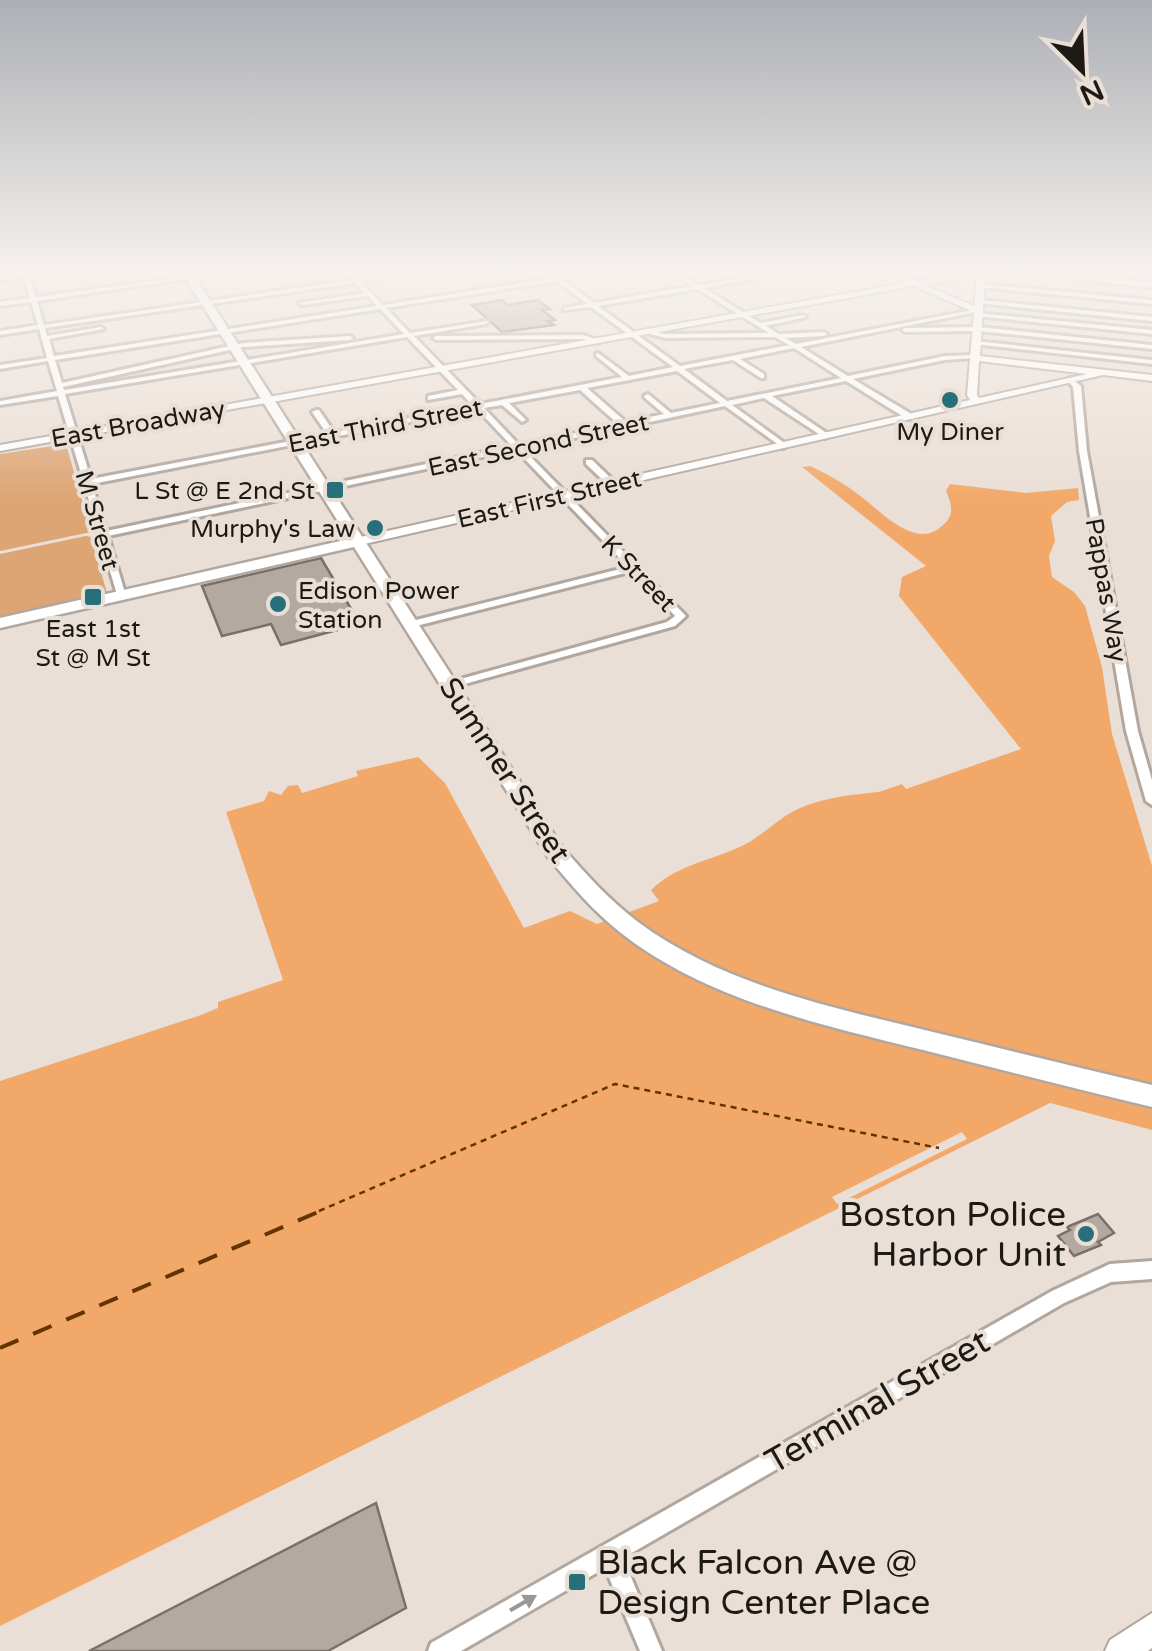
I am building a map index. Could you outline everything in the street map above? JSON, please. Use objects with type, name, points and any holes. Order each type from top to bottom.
[{"type":"main road","name":"Summer Street","points":[[235,348],[559,858],[612,912],[687,962],[777,1001],[1152,1096]]},
{"type":"main road","name":"East Broadway","points":[[0,448],[559,348]]},
{"type":"main road","points":[[975,348],[972,397],[976,402]]},
{"type":"main road","points":[[974,357],[1152,378]]},
{"type":"main road","name":"East First Street","points":[[0,623],[1099,374]]},
{"type":"main road","points":[[1121,1651],[1152,1629]]},
{"type":"street","name":"M Street","points":[[48,348],[120,596]]},
{"type":"street","points":[[0,366],[120,348]]},
{"type":"street","points":[[0,401],[230,348]]},
{"type":"street","points":[[60,389],[329,348]]},
{"type":"street","name":"K Street","points":[[421,348],[680,618],[450,686]]},
{"type":"street","points":[[651,348],[783,446]]},
{"type":"street","name":"East Third Street","points":[[87,482],[785,348]]},
{"type":"street","points":[[798,348],[910,417]]},
{"type":"street","points":[[1022,348],[1152,362]]},
{"type":"street","points":[[598,355],[627,378]]},
{"type":"street","name":"East Second Street","points":[[103,534],[945,358],[974,357]]},
{"type":"street","points":[[734,358],[761,376]]},
{"type":"street","name":"Pappas Way","points":[[1071,380],[1077,386],[1083,452],[1132,731],[1152,801]]},
{"type":"street","points":[[581,387],[624,426]]},
{"type":"street","points":[[431,398],[463,392]]},
{"type":"street","points":[[648,396],[670,416]]},
{"type":"street","points":[[766,396],[825,436]]},
{"type":"street","points":[[504,402],[522,420]]},
{"type":"street","points":[[316,412],[332,435]]},
{"type":"street","points":[[344,433],[351,446]]},
{"type":"street","points":[[589,462],[612,484]]},
{"type":"street","points":[[412,624],[635,568]]},
{"type":"street","name":"Terminal Street","points":[[439,1651],[1058,1297],[1110,1273],[1152,1270]]},
{"type":"street","points":[[610,1553],[650,1651]]},
{"type":"shaded area","points":[[66,444],[91,532],[0,551],[0,454]]},
{"type":"shaded area","points":[[810,466],[847,487],[898,526],[921,534],[932,532],[949,518],[951,505],[946,491],[950,484],[1026,493],[1078,488],[1079,500],[1067,502],[1051,516],[1055,541],[1049,556],[1052,577],[1074,592],[1085,606],[1102,667],[1112,734],[1152,866],[1152,1130],[1050,1103],[0,1626],[0,1081],[201,1015],[218,1008],[218,1002],[283,980],[226,812],[264,801],[269,791],[281,795],[288,786],[298,785],[302,793],[358,776],[356,771],[418,757],[445,783],[524,928],[570,911],[597,924],[659,901],[651,890],[670,875],[742,846],[792,812],[815,802],[879,792],[902,784],[906,789],[1021,749],[899,596],[902,577],[926,566],[802,467]]},
{"type":"shaded area","points":[[91,537],[107,593],[0,617],[0,554]]},
{"type":"pier","points":[[962,1132],[967,1139],[837,1204],[832,1197]]},
{"type":"building","name":"Edison Power Station","points":[[321,558],[360,624],[281,645],[271,624],[222,636],[202,586]]},
{"type":"building","name":"Boston Police Harbor Unit","points":[[1098,1214],[1114,1233],[1098,1242],[1101,1245],[1074,1256],[1058,1236],[1070,1230],[1067,1227]]},
{"type":"building","points":[[376,1503],[406,1608],[328,1651],[89,1651]]},
{"type":"ferry route","points":[[319,1211],[615,1084],[939,1148]]},
{"type":"ferry route","points":[[0,1348],[325,1209]]},
{"type":"place","name":"My Diner","points":[[950,400]]},
{"type":"place","name":"L St @ E 2nd St","points":[[335,490]]},
{"type":"place","name":"Murphy's Law","points":[[375,528]]},
{"type":"place","name":"East 1st St @ M St","points":[[93,597]]},
{"type":"place","name":"Edison Power Station","points":[[278,604]]},
{"type":"place","name":"Boston Police Harbor Unit","points":[[1086,1234]]},
{"type":"place","name":"Black Falcon Ave @ Design Center Place","points":[[577,1582]]}]
